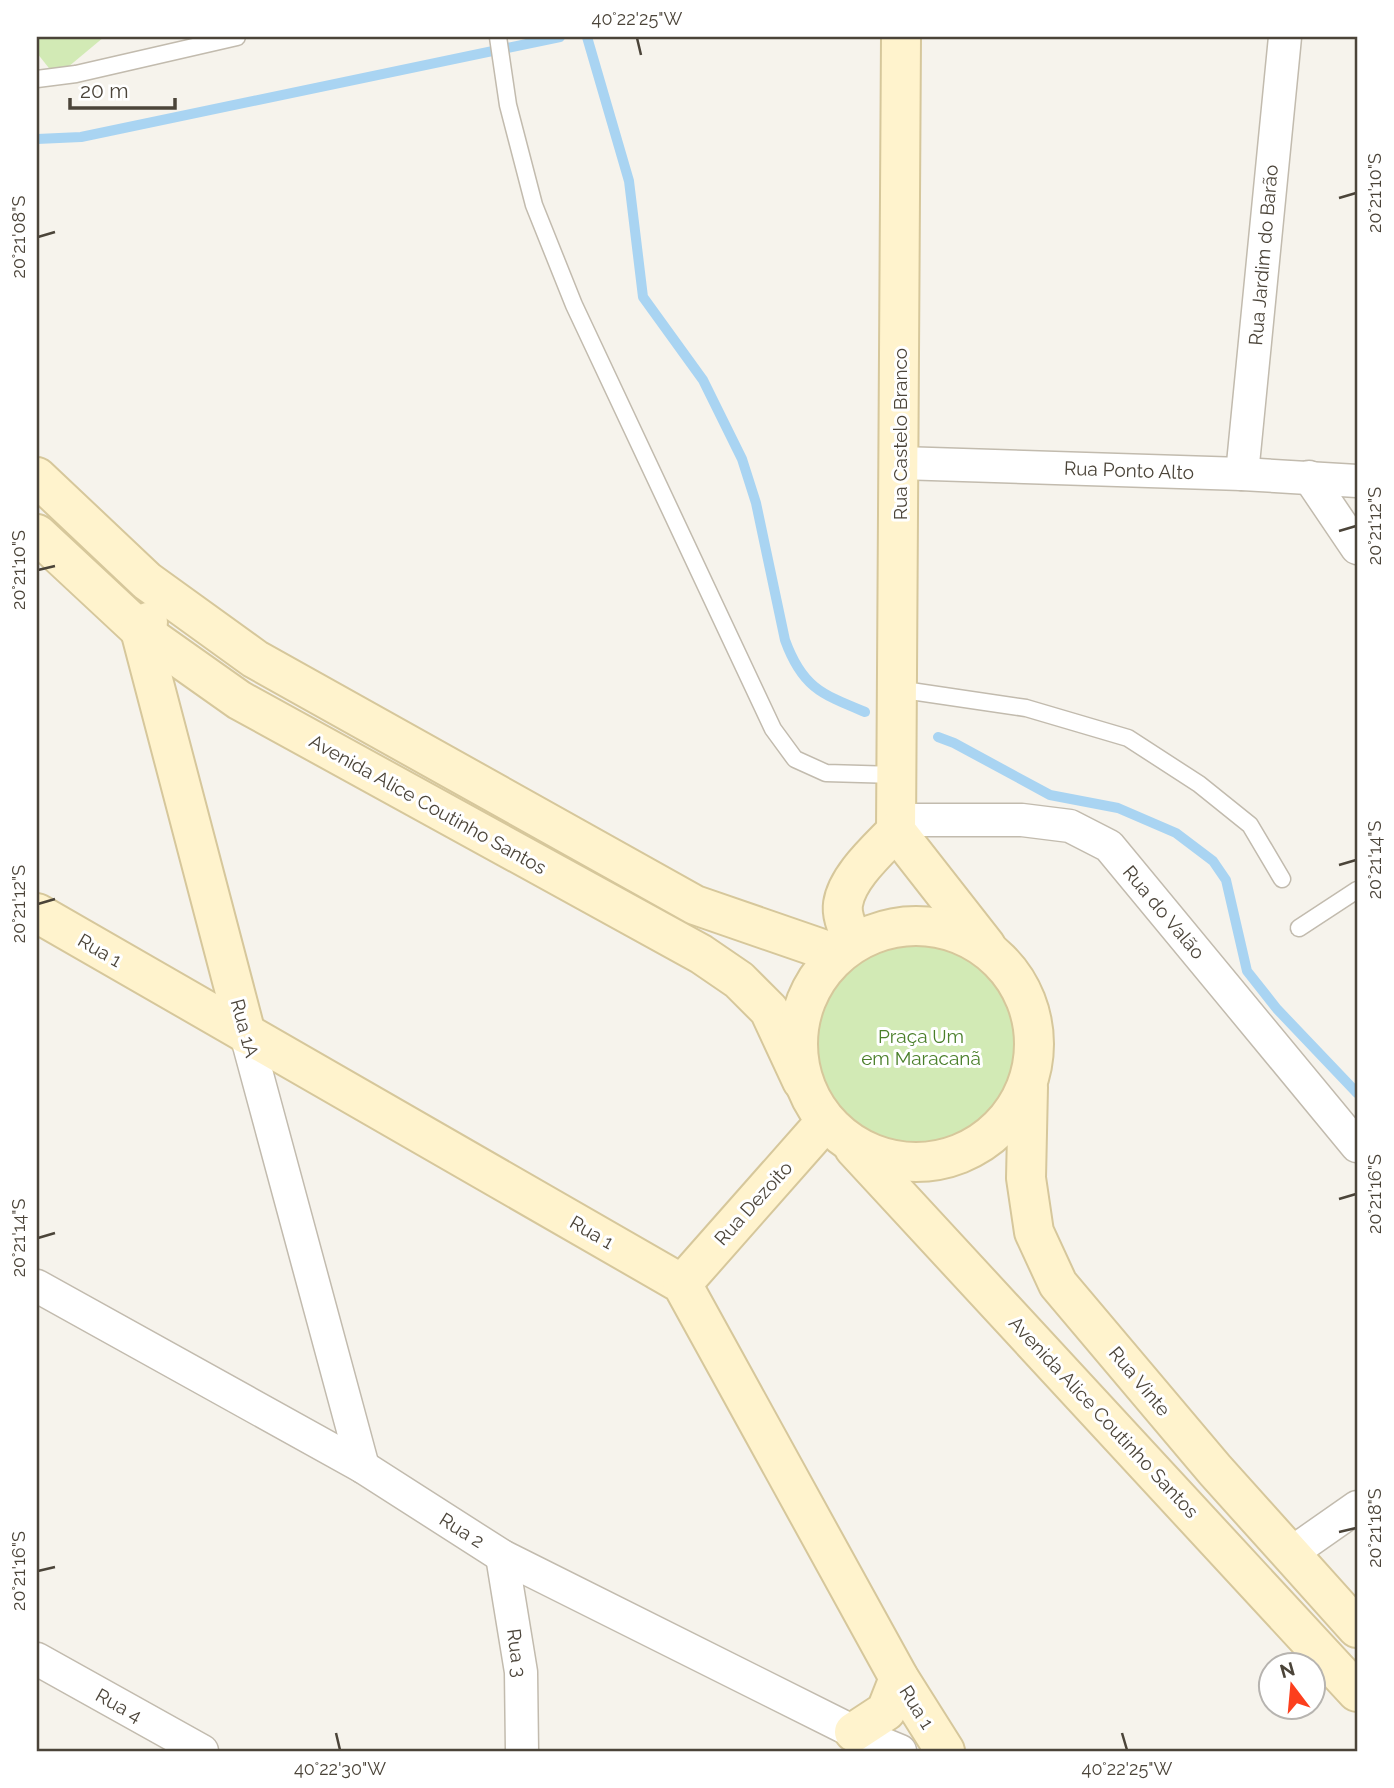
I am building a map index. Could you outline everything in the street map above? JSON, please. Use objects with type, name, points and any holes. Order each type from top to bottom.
[{"type":"main road","name":"Rua Castelo Branco","points":[[896,825],[901,37]]},
{"type":"main road","points":[[37,477],[170,599],[255,659],[695,905],[783,937],[845,948]]},
{"type":"main road","name":"Avenida Alice Coutinho Santos","points":[[37,534],[140,630],[239,700],[711,960],[740,980],[769,1010],[802,1081]]},
{"type":"main road","points":[[140,630],[170,599]]},
{"type":"main road","name":"Rua 1A","points":[[140,630],[246,1034]]},
{"type":"main road","points":[[783,937],[810,928],[846,894],[896,825],[986,946],[1021,985],[1036,1035],[1028,1087],[1006,1123],[972,1150],[932,1163],[889,1160],[837,1133],[802,1081],[797,1035],[809,990],[845,948],[897,926],[944,927],[986,946]]},
{"type":"main road","points":[[845,948],[843,906],[846,894]]},
{"type":"main road","name":"Rua 1","points":[[37,914],[681,1283],[899,1678],[945,1751]]},
{"type":"main road","name":"Rua Vinte","points":[[1028,1087],[1028,1191],[1034,1232],[1058,1284],[1357,1628]]},
{"type":"main road","name":"Avenida Alice Coutinho Santos","points":[[837,1133],[1357,1692]]},
{"type":"main road","name":"Rua Dezoito","points":[[681,1283],[837,1133]]},
{"type":"main road","points":[[855,1732],[886,1711],[899,1678]]},
{"type":"street","name":"Rua Jardim do Barão","points":[[1242,474],[1285,37]]},
{"type":"street","name":"Rua Ponto Alto","points":[[900,463],[1242,474],[1357,481]]},
{"type":"street","points":[[1308,477],[1357,548]]},
{"type":"street","name":"Rua do Valão","points":[[896,825],[1022,820],[1070,826],[1109,846],[1357,1146]]},
{"type":"street","name":"Rua 1A","points":[[246,1034],[363,1467]]},
{"type":"street","name":"Rua 2","points":[[37,1286],[363,1467],[502,1556],[855,1732],[900,1751]]},
{"type":"street","points":[[1290,1554],[1357,1507]]},
{"type":"street","name":"Rua 3","points":[[502,1556],[521,1672],[522,1751]]},
{"type":"street","name":"Rua 4","points":[[37,1659],[202,1751]]},
{"type":"lane","points":[[37,79],[76,75],[237,37]]},
{"type":"lane","points":[[498,37],[508,105],[534,205],[585,329],[773,729],[795,759],[826,773],[896,775]]},
{"type":"lane","points":[[897,689],[1026,708],[1128,737],[1199,784],[1250,825],[1282,879]]},
{"type":"lane","points":[[1299,928],[1357,890]]},
{"type":"green space","points":[[37,37],[104,37],[56,77],[37,53]]},
{"type":"green space","name":"Praça Um em Maracanã","points":[[920,942],[960,950],[993,973],[1016,1006],[1024,1046],[1016,1086],[993,1119],[960,1142],[920,1150],[880,1142],[847,1119],[824,1086],[816,1046],[824,1006],[847,973],[880,950]]},
{"type":"waterway","points":[[37,139],[81,137],[560,37]]},
{"type":"waterway","points":[[587,37],[629,181],[643,297],[703,380],[742,459],[756,503],[785,640],[798,669],[825,694],[865,712]]},
{"type":"waterway","points":[[938,737],[1050,795],[1118,808],[1176,833],[1213,861],[1226,880],[1247,971],[1277,1009],[1357,1093]]}]
